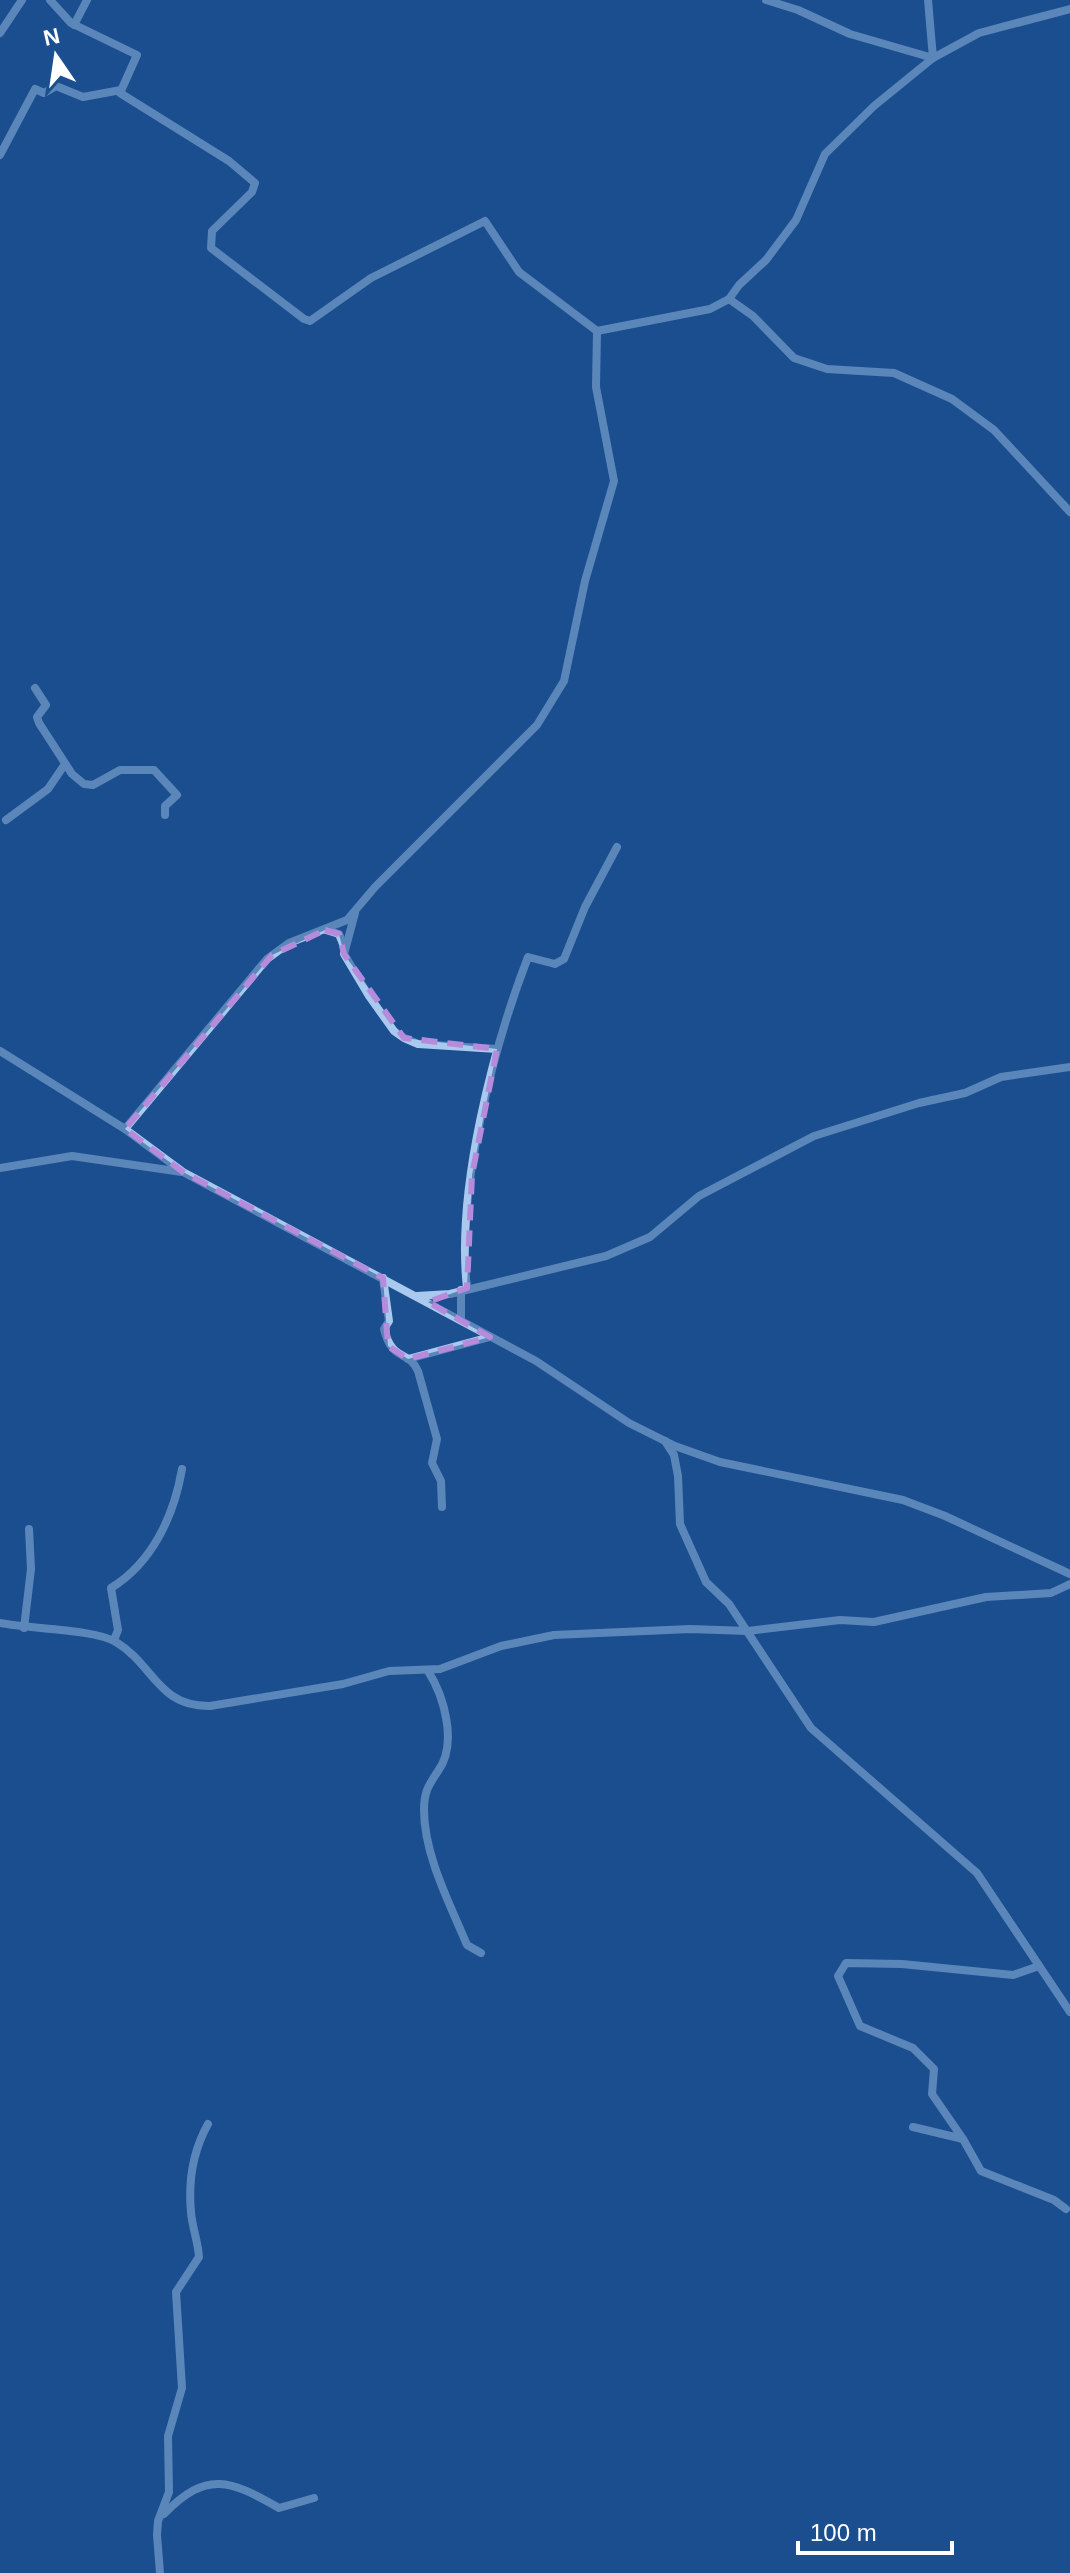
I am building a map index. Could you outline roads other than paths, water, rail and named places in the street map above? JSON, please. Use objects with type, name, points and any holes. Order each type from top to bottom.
[{"type":"street","points":[[0,33],[22,0]]},
{"type":"street","points":[[50,0],[74,25],[137,55],[121,90]]},
{"type":"street","points":[[74,25],[87,0]]},
{"type":"street","points":[[766,0],[798,10],[850,34],[933,58]]},
{"type":"street","points":[[928,0],[933,58]]},
{"type":"street","points":[[121,90],[124,96],[229,161],[255,183],[252,192],[212,231],[208,242],[211,248],[304,319],[310,321],[371,278],[485,221],[519,272],[597,331],[710,309],[729,299],[766,260],[796,220],[825,154],[874,106],[933,58],[979,33],[1070,9]]},
{"type":"street","points":[[0,155],[35,89],[44,93],[56,86],[83,97],[121,90]]},
{"type":"street","points":[[729,299],[753,316],[794,358],[827,369],[894,373],[952,399],[994,430],[1070,512]]},
{"type":"street","points":[[125,1129],[267,959],[289,943],[347,920],[537,725],[559,696],[572,653],[585,581],[614,481],[596,387],[597,331]]},
{"type":"street","points":[[35,688],[46,705],[37,717],[39,723],[65,764],[84,784],[93,785],[120,770],[154,770],[177,795],[165,806],[165,815]]},
{"type":"street","points":[[6,820],[48,789],[65,764]]},
{"type":"street","points":[[461,1320],[472,1175],[506,1013],[528,957],[561,963],[617,847]]},
{"type":"street","points":[[357,908],[344,954],[394,1031],[418,1044],[497,1049]]},
{"type":"street","points":[[325,930],[339,934],[345,949]]},
{"type":"street","points":[[0,1051],[125,1129],[183,1172],[461,1320],[557,1374],[629,1423],[665,1441],[720,1462],[903,1500],[1070,1574]]},
{"type":"street","points":[[416,1296],[464,1289],[606,1256],[638,1243],[665,1225],[691,1200],[814,1136],[919,1103],[972,1091],[1001,1077],[1070,1067]]},
{"type":"street","points":[[0,1168],[72,1156],[183,1172]]},
{"type":"street","points":[[383,1278],[389,1321],[384,1329],[388,1346],[408,1359],[418,1371],[437,1439],[432,1463],[441,1481],[442,1507]]},
{"type":"street","points":[[408,1359],[490,1337]]},
{"type":"street","points":[[665,1441],[674,1455],[680,1524],[706,1582],[729,1604],[811,1728],[884,1795],[977,1873],[1070,2012]]},
{"type":"street","points":[[114,1640],[118,1630],[111,1588],[141,1566],[155,1544],[178,1493],[182,1469]]},
{"type":"street","points":[[24,1628],[31,1569],[29,1529]]},
{"type":"street","points":[[0,1623],[114,1640],[139,1661],[164,1691],[198,1706],[291,1694],[389,1671],[428,1671],[501,1646],[554,1635],[690,1629],[748,1631],[812,1621],[891,1620],[986,1597],[1051,1593],[1070,1584]]},
{"type":"street","points":[[428,1671],[443,1698],[446,1752],[440,1770],[426,1789],[427,1836],[467,1945],[481,1953]]},
{"type":"street","points":[[1039,1966],[1013,1975],[902,1964],[846,1963],[838,1976],[860,2026],[913,2048],[934,2069],[932,2094],[981,2171],[1054,2200],[1066,2209]]},
{"type":"street","points":[[160,2573],[158,2521],[169,2492],[168,2436],[182,2388],[176,2292],[199,2257],[191,2215],[191,2184],[195,2148],[208,2124]]},
{"type":"street","points":[[913,2127],[963,2139]]},
{"type":"street","points":[[158,2521],[182,2495],[213,2482],[232,2482],[279,2508],[314,2498]]}]
